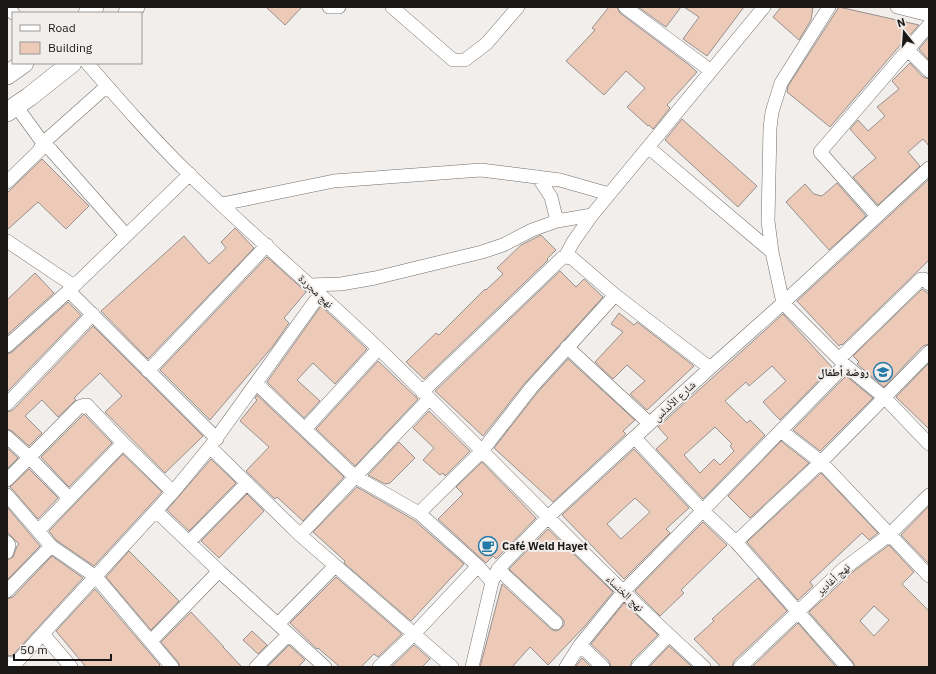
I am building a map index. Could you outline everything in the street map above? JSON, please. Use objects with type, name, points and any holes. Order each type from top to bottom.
[{"type":"highway","points":[[7,75],[23,64]]},
{"type":"highway","points":[[12,109],[71,64]]},
{"type":"street","points":[[329,7],[339,7]]},
{"type":"street","points":[[392,7],[453,60],[466,60],[487,43],[518,7]]},
{"type":"street","points":[[624,7],[711,71]]},
{"type":"street","points":[[565,257],[573,242],[592,215],[764,7]]},
{"type":"street","points":[[830,7],[781,83],[772,112],[770,128],[768,222],[772,252],[783,303],[842,362],[884,397],[929,444]]},
{"type":"street","points":[[897,7],[929,15]]},
{"type":"street","points":[[878,216],[820,152],[929,25]]},
{"type":"street","points":[[908,50],[929,71]]},
{"type":"street","name":"نهج مجردة","points":[[88,64],[156,141],[378,349],[548,517]]},
{"type":"street","points":[[7,182],[39,151],[44,143],[107,86]]},
{"type":"street","points":[[12,109],[51,150],[126,236]]},
{"type":"street","points":[[648,147],[772,252]]},
{"type":"street","name":"شارع الأندلس","points":[[472,667],[492,582],[498,569],[548,517],[635,438],[649,423],[783,303],[929,168]]},
{"type":"street","points":[[222,204],[334,181],[481,170],[560,180],[609,194]]},
{"type":"street","points":[[7,346],[72,288],[190,174]]},
{"type":"street","points":[[538,177],[551,198],[557,221]]},
{"type":"street","points":[[7,663],[16,663],[156,511],[214,443],[256,383],[315,290],[375,278],[482,252],[503,245],[532,230],[557,221],[592,215]]},
{"type":"street","points":[[7,241],[72,288],[93,314],[148,370],[214,443],[247,483],[300,535],[452,667]]},
{"type":"street","points":[[148,370],[267,245]]},
{"type":"street","points":[[300,535],[425,395],[560,259],[565,257],[572,258],[615,295],[710,368]]},
{"type":"street","points":[[566,667],[580,645],[624,591],[781,431],[842,362],[922,278],[929,284]]},
{"type":"street","points":[[419,513],[482,451],[531,388],[615,295]]},
{"type":"street","points":[[7,404],[93,314]]},
{"type":"street","points":[[567,347],[649,423]]},
{"type":"street","points":[[304,429],[378,349]]},
{"type":"street","points":[[736,542],[821,462],[929,352]]},
{"type":"street","points":[[256,383],[354,476],[419,513],[478,566],[492,582]]},
{"type":"street","points":[[7,480],[79,407],[85,404],[173,492]]},
{"type":"street","points":[[781,431],[821,462],[929,576]]},
{"type":"street","points":[[7,437],[69,498]]},
{"type":"street","points":[[635,438],[702,510],[736,542],[848,667]]},
{"type":"street","points":[[38,531],[123,443]]},
{"type":"street","points":[[189,542],[247,483]]},
{"type":"street","points":[[7,495],[51,546],[96,577],[151,641],[169,666]]},
{"type":"street","name":"نهج أغادير","points":[[740,667],[842,570],[889,535],[929,495]]},
{"type":"street","points":[[156,511],[219,571],[325,667]]},
{"type":"street","name":"نهج الخنساء","points":[[548,517],[668,635],[704,667]]},
{"type":"street","points":[[7,542],[9,545],[7,552]]},
{"type":"street","points":[[7,591],[51,546]]},
{"type":"street","points":[[278,624],[335,566]]},
{"type":"street","points":[[379,667],[414,634],[478,566]]},
{"type":"street","points":[[498,569],[556,624]]},
{"type":"street","points":[[151,641],[219,571]]},
{"type":"street","points":[[43,634],[71,667]]},
{"type":"street","points":[[256,667],[289,634]]},
{"type":"street","points":[[638,667],[668,635]]},
{"type":"street","points":[[580,645],[603,667]]},
{"type":"building","points":[[266,7],[302,7],[285,25]]},
{"type":"building","points":[[609,7],[617,7],[620,13],[697,72],[667,105],[670,108],[653,129],[627,107],[645,88],[626,71],[604,95],[566,61],[595,30],[592,28]]},
{"type":"building","points":[[638,7],[681,7],[666,27]]},
{"type":"building","points":[[684,7],[744,7],[707,56],[683,39],[699,17]]},
{"type":"building","points":[[781,7],[813,7],[811,20],[799,40],[773,17]]},
{"type":"building","points":[[839,7],[919,25],[830,127],[787,92],[788,86]]},
{"type":"building","points":[[929,37],[929,60],[919,49]]},
{"type":"building","points":[[910,63],[923,77],[929,79],[929,146],[923,139],[908,152],[920,166],[878,205],[853,177],[876,158],[850,129],[858,120],[868,131],[885,116],[877,107],[899,89],[892,81]]},
{"type":"building","points":[[682,119],[757,186],[738,207],[665,140]]},
{"type":"building","points":[[42,159],[89,206],[66,229],[38,202],[7,230],[7,193]]},
{"type":"building","points":[[929,179],[929,260],[842,345],[841,344],[839,346],[797,301]]},
{"type":"building","points":[[837,183],[866,216],[829,250],[786,202],[805,184],[814,194],[822,196]]},
{"type":"building","points":[[235,228],[254,248],[148,359],[101,311],[184,236],[209,264],[226,248],[221,242]]},
{"type":"building","points":[[541,235],[556,250],[547,259],[548,260],[424,379],[406,362],[436,333],[439,335],[485,289],[486,290],[503,274],[497,268],[521,245]]},
{"type":"building","points":[[267,257],[306,292],[284,318],[289,323],[273,346],[210,420],[160,370]]},
{"type":"building","points":[[560,271],[576,287],[584,279],[603,297],[525,383],[483,436],[435,391]]},
{"type":"building","points":[[35,273],[54,293],[7,335],[7,300]]},
{"type":"building","points":[[922,289],[929,294],[929,344],[923,346],[884,387],[857,364],[859,362],[853,356]]},
{"type":"building","points":[[68,302],[81,315],[7,392],[7,354],[12,352]]},
{"type":"building","points":[[321,306],[367,349],[335,384],[313,363],[297,380],[320,401],[304,418],[267,382]]},
{"type":"building","points":[[619,313],[634,325],[637,322],[694,366],[647,410],[630,394],[645,381],[627,365],[613,379],[595,362],[623,332],[611,324]]},
{"type":"building","points":[[783,314],[832,367],[780,420],[763,402],[786,381],[772,366],[749,386],[746,382],[725,401],[747,423],[750,420],[765,435],[703,499],[656,449],[668,438],[658,427]],"holes":[[[715,427],[732,444],[730,446],[734,451],[720,465],[714,459],[700,473],[684,455]]]},
{"type":"building","points":[[93,326],[203,436],[165,473],[105,412],[122,396],[100,373],[74,398],[76,400],[58,417],[42,400],[25,416],[42,433],[29,446],[12,431],[7,429],[7,412],[13,410]]},
{"type":"building","points":[[568,359],[635,420],[623,431],[626,434],[553,502],[494,448],[537,393]]},
{"type":"building","points":[[378,361],[418,399],[355,466],[316,429]]},
{"type":"building","points":[[929,363],[929,429],[896,397]]},
{"type":"building","points":[[846,376],[873,398],[820,451],[793,430]]},
{"type":"building","points":[[257,395],[344,477],[303,521],[277,497],[275,499],[246,471],[269,447],[240,421],[257,400],[255,398]]},
{"type":"building","points":[[429,411],[470,451],[445,476],[443,473],[440,475],[423,460],[434,448],[413,428]]},
{"type":"building","points":[[84,414],[112,443],[69,487],[41,457]]},
{"type":"building","points":[[781,441],[809,463],[750,518],[728,496]]},
{"type":"building","points":[[399,442],[415,458],[390,483],[385,484],[368,475]]},
{"type":"building","points":[[7,448],[18,458],[7,469]]},
{"type":"building","points":[[634,449],[689,508],[666,529],[670,533],[624,579],[562,515]],"holes":[[[635,498],[650,512],[621,539],[607,524]]]},
{"type":"building","points":[[123,454],[162,492],[94,566],[56,540],[49,531]]},
{"type":"building","points":[[211,459],[236,483],[189,531],[167,510]]},
{"type":"building","points":[[482,462],[536,518],[496,559],[493,556],[486,563],[438,519],[463,494],[456,487]]},
{"type":"building","points":[[29,469],[58,498],[38,519],[10,487]]},
{"type":"building","points":[[821,473],[878,533],[869,540],[862,533],[810,582],[813,586],[798,600],[747,542]]},
{"type":"building","points":[[357,487],[414,520],[464,564],[411,621],[344,563],[345,561],[313,532]]},
{"type":"building","points":[[247,494],[264,511],[219,558],[201,541]]},
{"type":"building","points":[[929,506],[929,564],[901,535]]},
{"type":"building","points":[[7,507],[40,546],[7,580],[7,560],[13,557],[19,544],[7,532]]},
{"type":"building","points":[[703,522],[727,545],[681,590],[684,593],[660,616],[635,591]]},
{"type":"building","points":[[548,529],[613,592],[584,627],[548,665],[530,647],[512,667],[480,667],[502,584],[551,629],[555,631],[559,630],[564,625],[564,621],[561,617],[509,569]]},
{"type":"building","points":[[889,545],[914,572],[902,584],[929,611],[929,667],[855,667],[853,662],[809,612],[854,571]],"holes":[[[874,606],[889,620],[874,636],[860,621]]]},
{"type":"building","points":[[129,551],[179,601],[151,630],[106,577]]},
{"type":"building","points":[[52,556],[83,578],[12,656],[7,655],[7,599],[13,597]]},
{"type":"building","points":[[336,577],[402,634],[378,657],[374,654],[361,667],[340,667],[318,648],[317,649],[290,623]]},
{"type":"building","points":[[758,578],[787,611],[734,661],[732,667],[721,667],[694,639],[714,621],[712,619]]},
{"type":"building","points":[[95,589],[160,665],[158,667],[86,667],[56,631]]},
{"type":"building","points":[[624,603],[658,635],[632,661],[630,667],[611,667],[609,661],[591,644]]},
{"type":"building","points":[[191,612],[242,667],[180,667],[178,662],[161,642]]},
{"type":"building","points":[[798,623],[836,667],[752,667]]},
{"type":"building","points":[[252,631],[267,645],[258,654],[243,640]]},
{"type":"building","points":[[289,645],[305,660],[298,667],[267,667]]},
{"type":"building","points":[[414,645],[430,659],[422,667],[391,667]]},
{"type":"building","points":[[669,646],[692,667],[649,667]]},
{"type":"building","points":[[582,658],[591,667],[575,667]]},
{"type":"place","name":"روضة أطفال","points":[[883,372]]},
{"type":"place","name":"Café Weld Hayet","points":[[488,546]]}]
